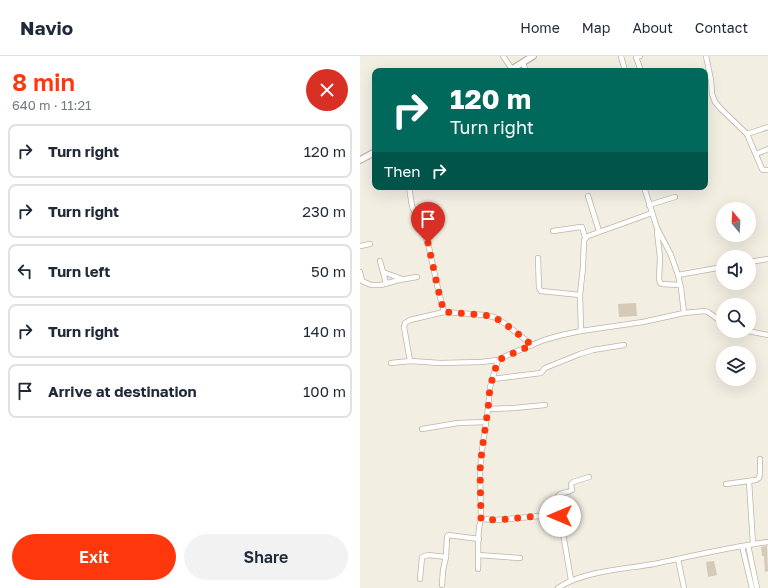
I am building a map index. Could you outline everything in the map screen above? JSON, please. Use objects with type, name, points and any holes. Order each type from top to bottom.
[{"type":"street","points":[[503,56],[509,68]]},
{"type":"street","points":[[514,68],[533,56]]},
{"type":"street","points":[[621,56],[624,68]]},
{"type":"street","points":[[638,56],[640,68]]},
{"type":"street","points":[[706,56],[712,94],[715,102],[747,134],[762,169],[768,170]]},
{"type":"street","points":[[523,63],[525,68]]},
{"type":"street","points":[[747,134],[768,127]]},
{"type":"street","points":[[756,154],[768,149]]},
{"type":"street","points":[[360,160],[372,154]]},
{"type":"street","points":[[409,190],[412,206],[428,243],[444,312]]},
{"type":"street","points":[[645,190],[657,228],[671,255],[678,275],[684,313]]},
{"type":"street","points":[[588,196],[600,231]]},
{"type":"street","points":[[649,204],[675,197]]},
{"type":"street","points":[[581,331],[580,296],[584,244],[586,238],[600,231],[652,213]]},
{"type":"street","points":[[553,231],[582,227],[586,238]]},
{"type":"street","points":[[657,228],[660,257],[660,282],[662,284],[680,284]]},
{"type":"street","points":[[360,246],[370,244]]},
{"type":"street","points":[[538,258],[539,288],[541,291],[580,296]]},
{"type":"street","points":[[756,261],[768,259]]},
{"type":"street","points":[[380,261],[386,284]]},
{"type":"street","points":[[678,275],[716,268]]},
{"type":"street","points":[[360,272],[362,281],[375,286],[417,277]]},
{"type":"street","points":[[383,272],[403,279]]},
{"type":"street","points":[[391,362],[410,361],[440,363],[498,360],[544,340],[581,331],[643,322],[684,313],[705,311],[716,318]]},
{"type":"street","points":[[410,361],[404,327],[405,323],[410,320],[444,312],[494,317],[532,345]]},
{"type":"street","points":[[756,333],[768,335]]},
{"type":"street","points":[[493,379],[541,373],[545,368],[580,354],[593,350],[624,345]]},
{"type":"street","points":[[478,569],[481,519],[480,470],[490,387],[498,360]]},
{"type":"street","points":[[488,409],[545,405]]},
{"type":"street","points":[[422,429],[458,423],[486,422]]},
{"type":"street","points":[[726,484],[756,480],[759,478],[760,459]]},
{"type":"street","points":[[572,580],[557,499],[560,494],[571,492],[572,482],[589,477]]},
{"type":"street","points":[[749,481],[751,544],[758,588]]},
{"type":"street","points":[[481,519],[496,520],[550,515],[560,516]]},
{"type":"street","points":[[442,585],[447,537],[479,539]]},
{"type":"street","points":[[558,588],[572,580],[599,573],[768,542]]},
{"type":"street","points":[[742,546],[752,588]]},
{"type":"street","points":[[420,579],[422,557],[428,555],[446,557]]},
{"type":"street","points":[[478,556],[520,558]]},
{"type":"street","points":[[678,559],[684,588]]},
{"type":"building","points":[[636,303],[637,316],[619,317],[618,304]]},
{"type":"building","points":[[767,546],[768,571],[765,572],[764,556],[762,556],[761,547]]},
{"type":"building","points":[[714,561],[717,575],[708,577],[706,562]]},
{"type":"route","points":[[428,243],[444,312],[494,317],[532,345],[498,360],[490,387],[480,470],[481,519],[496,520],[550,515],[560,516]]}]
